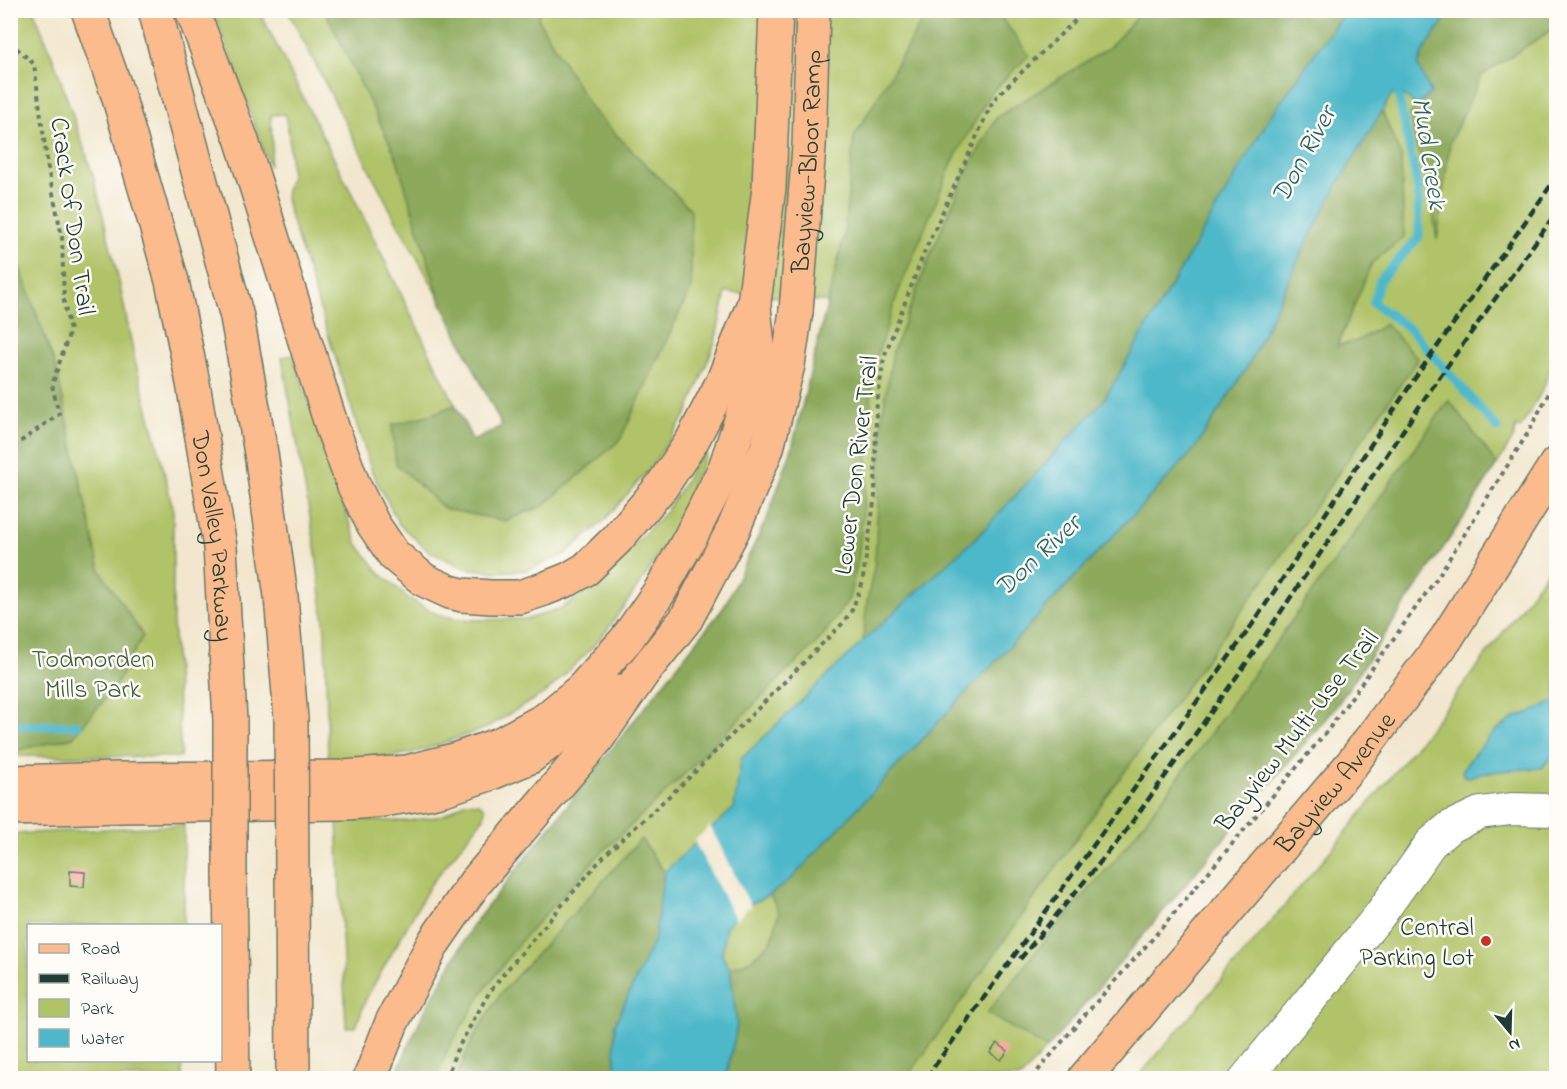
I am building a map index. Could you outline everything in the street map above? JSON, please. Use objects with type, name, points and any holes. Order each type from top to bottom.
[{"type":"main road","name":"Don Valley Parkway","points":[[88,10],[118,95],[172,281],[220,547],[230,720],[232,1078]]},
{"type":"main road","points":[[155,10],[237,317],[261,453],[281,596],[291,719],[293,1078]]},
{"type":"main road","points":[[192,10],[241,138],[330,418],[354,486],[373,524],[394,555],[424,580],[462,595],[520,597],[544,590],[569,579],[586,568],[616,540],[662,486],[692,441],[723,381],[754,303]]},
{"type":"main road","name":"Bayview-Bloor Ramp","points":[[754,303],[769,188],[776,10]]},
{"type":"main road","name":"Bayview-Bloor Ramp","points":[[642,674],[686,619],[733,530],[767,448],[788,365],[796,310],[809,147],[813,10]]},
{"type":"main road","points":[[10,782],[344,777],[407,772],[454,760],[500,744],[546,719],[581,690],[626,640],[660,591],[725,468],[751,390],[759,355],[754,303]]},
{"type":"main road","name":"Bayview Avenue","points":[[1085,1078],[1351,765],[1446,639],[1557,464]]},
{"type":"main road","points":[[10,809],[347,803],[383,800],[435,791],[489,774],[530,757],[642,674]]},
{"type":"main road","points":[[370,1078],[392,1022],[434,942],[474,884],[597,739],[642,674]]},
{"type":"main road","points":[[222,1047],[232,1004]]},
{"type":"main road","points":[[216,1078],[219,1062]]},
{"type":"lane","points":[[1246,1078],[1379,916],[1431,843],[1443,832],[1480,813],[1535,808],[1557,810]]},
{"type":"path","name":"Lower Don River Trail","points":[[447,1078],[455,1053],[489,993],[597,864],[692,775],[843,623],[852,610],[862,584],[874,496],[876,411],[884,357],[896,324],[924,253],[991,105],[997,96],[1086,10]]},
{"type":"path","name":"Crack Of Don Trail","points":[[10,42],[34,64],[48,169],[62,237],[64,302],[70,331],[52,386],[58,414],[10,449]]},
{"type":"path","name":"Bayview Multi-Use Trail","points":[[1032,1078],[1328,730],[1437,578],[1526,436],[1557,380]]},
{"type":"green space","name":"Todmorden Mills Park","points":[[11,11],[34,11],[56,66],[93,175],[120,286],[135,361],[173,510],[173,621],[181,757],[11,756],[11,354],[31,299],[11,243]]},
{"type":"green space","points":[[214,11],[259,11],[473,441],[502,426],[439,297],[393,215],[288,11],[1556,11],[1556,354],[1543,389],[1520,429],[1516,426],[1513,439],[1464,517],[1337,705],[1021,1078],[397,1078],[472,926],[724,607],[768,516],[792,448],[828,302],[726,292],[715,342],[688,412],[652,466],[604,521],[565,554],[528,570],[494,572],[465,568],[430,552],[399,524],[372,472],[289,212],[285,194],[291,176],[289,136],[285,114],[271,115],[272,149],[269,165]]},
{"type":"green space","points":[[325,11],[540,11],[538,19],[592,110],[691,210],[691,288],[620,440],[543,506],[505,521],[445,509],[396,464],[392,425],[455,405],[473,441],[502,426],[439,297],[396,156]]},
{"type":"green space","points":[[928,11],[982,11],[1000,16],[1029,55],[990,94],[952,163],[897,295],[873,368],[866,483],[858,560],[849,599],[822,637],[664,794],[598,856],[519,943],[482,993],[448,1049],[437,1078],[394,1078],[421,1018],[472,926],[724,607],[768,516],[792,448],[844,235],[854,137]]},
{"type":"green space","points":[[1142,11],[1345,11],[1270,117],[1104,400],[979,535],[863,641],[867,602],[875,562],[882,417],[893,351],[932,251],[968,169],[997,117],[1110,47]]},
{"type":"green space","points":[[1450,11],[1556,11],[1556,27],[1482,75],[1450,142],[1437,240],[1428,177],[1416,144],[1410,115],[1416,106],[1431,93],[1418,66],[1423,52]]},
{"type":"green space","points":[[1382,111],[1401,157],[1404,237],[1372,263],[1337,346],[1357,341],[1386,324],[1418,359],[1268,574],[907,1078],[726,1078],[737,1026],[730,968],[751,960],[772,940],[779,912],[770,895],[792,878],[1193,451],[1249,364],[1303,249],[1336,187]]},
{"type":"green space","points":[[11,243],[56,368],[100,570],[143,636],[114,688],[73,737],[11,752]]},
{"type":"green space","points":[[293,355],[334,482],[358,545],[379,572],[408,598],[438,615],[464,620],[528,619],[562,608],[588,591],[665,513],[685,482],[699,452],[706,455],[697,476],[692,480],[692,490],[672,532],[644,578],[594,646],[548,691],[486,728],[420,751],[380,759],[328,763],[325,631],[315,545],[282,357]]},
{"type":"green space","points":[[1449,400],[1497,464],[1464,517],[1337,705],[1047,1049],[987,1013],[1045,940],[1115,860],[1187,766]]},
{"type":"green space","points":[[1556,559],[1556,1078],[1137,1078],[1353,824],[1457,693]]},
{"type":"green space","points":[[466,802],[479,803],[485,808],[484,817],[431,884],[366,999],[356,1027],[346,1027],[337,820],[406,821],[442,816]]},
{"type":"green space","points":[[184,825],[184,924],[27,924],[27,1062],[182,1062],[182,1078],[11,1078],[11,834]]},
{"type":"green space","points":[[641,839],[664,872],[655,938],[615,1024],[615,1078],[456,1078],[473,1038],[501,993]]},
{"type":"water","name":"Don River","points":[[1345,11],[1450,11],[1423,52],[1418,66],[1431,93],[1416,106],[1396,88],[1336,187],[1303,249],[1249,364],[1193,451],[792,878],[770,895],[744,907],[726,927],[722,956],[730,968],[737,1026],[726,1078],[615,1078],[615,1024],[655,938],[664,872],[734,808],[741,759],[863,641],[979,535],[1104,400],[1270,117]]},
{"type":"water","points":[[1556,699],[1556,752],[1542,768],[1490,772],[1468,777],[1463,775],[1462,771],[1474,754],[1496,730],[1516,717],[1534,711]]},
{"type":"pier","points":[[710,826],[751,907],[736,920],[694,841]]},
{"type":"building","points":[[70,871],[85,872],[84,887],[70,886]]},
{"type":"building","points":[[997,1043],[1008,1051],[1001,1060],[990,1053]]},
{"type":"waterway","name":"Mud Creek","points":[[1392,79],[1397,88],[1418,190],[1419,237],[1380,280],[1373,303],[1411,330],[1497,428]]},
{"type":"waterway","points":[[10,726],[78,725]]},
{"type":"railway","points":[[926,1078],[1252,625],[1413,381],[1556,178]]},
{"type":"railway","points":[[1020,959],[1122,836],[1245,665],[1429,392],[1556,213]]},
{"type":"place","name":"Central Parking Lot","points":[[1486,941]]}]
